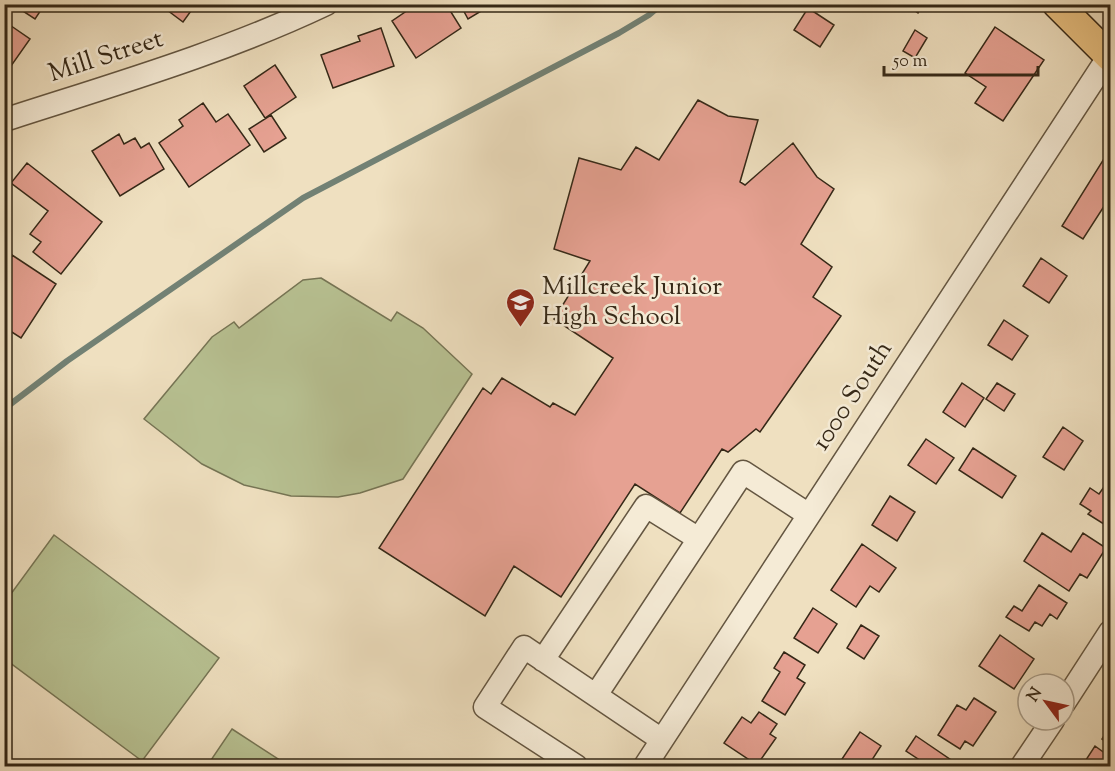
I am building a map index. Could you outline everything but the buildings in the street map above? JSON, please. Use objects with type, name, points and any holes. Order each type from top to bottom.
[{"type":"main road","points":[[1057,4],[1110,56]]},
{"type":"street","name":"Mill Street","points":[[4,120],[154,72],[261,32],[326,4]]},
{"type":"street","name":"1000 South","points":[[645,766],[1110,56]]},
{"type":"street","points":[[596,695],[743,472],[809,515]]},
{"type":"street","points":[[543,660],[646,506],[699,539]]},
{"type":"street","points":[[1076,684],[1110,632]]},
{"type":"street","points":[[576,766],[485,707],[524,647],[662,740]]},
{"type":"street","points":[[1022,766],[1045,732]]},
{"type":"green space","points":[[321,278],[391,321],[397,312],[423,328],[472,374],[403,479],[360,493],[338,497],[291,496],[244,485],[202,464],[144,419],[212,337],[234,322],[239,328],[303,280]]},
{"type":"green space","points":[[54,535],[219,658],[142,761],[5,659],[5,602]]},
{"type":"green space","points":[[232,729],[289,766],[207,766]]},
{"type":"waterway","points":[[4,409],[67,361],[303,198],[619,33],[649,15],[662,4]]},
{"type":"place","name":"Millcreek Junior High School","points":[[521,328]]}]
